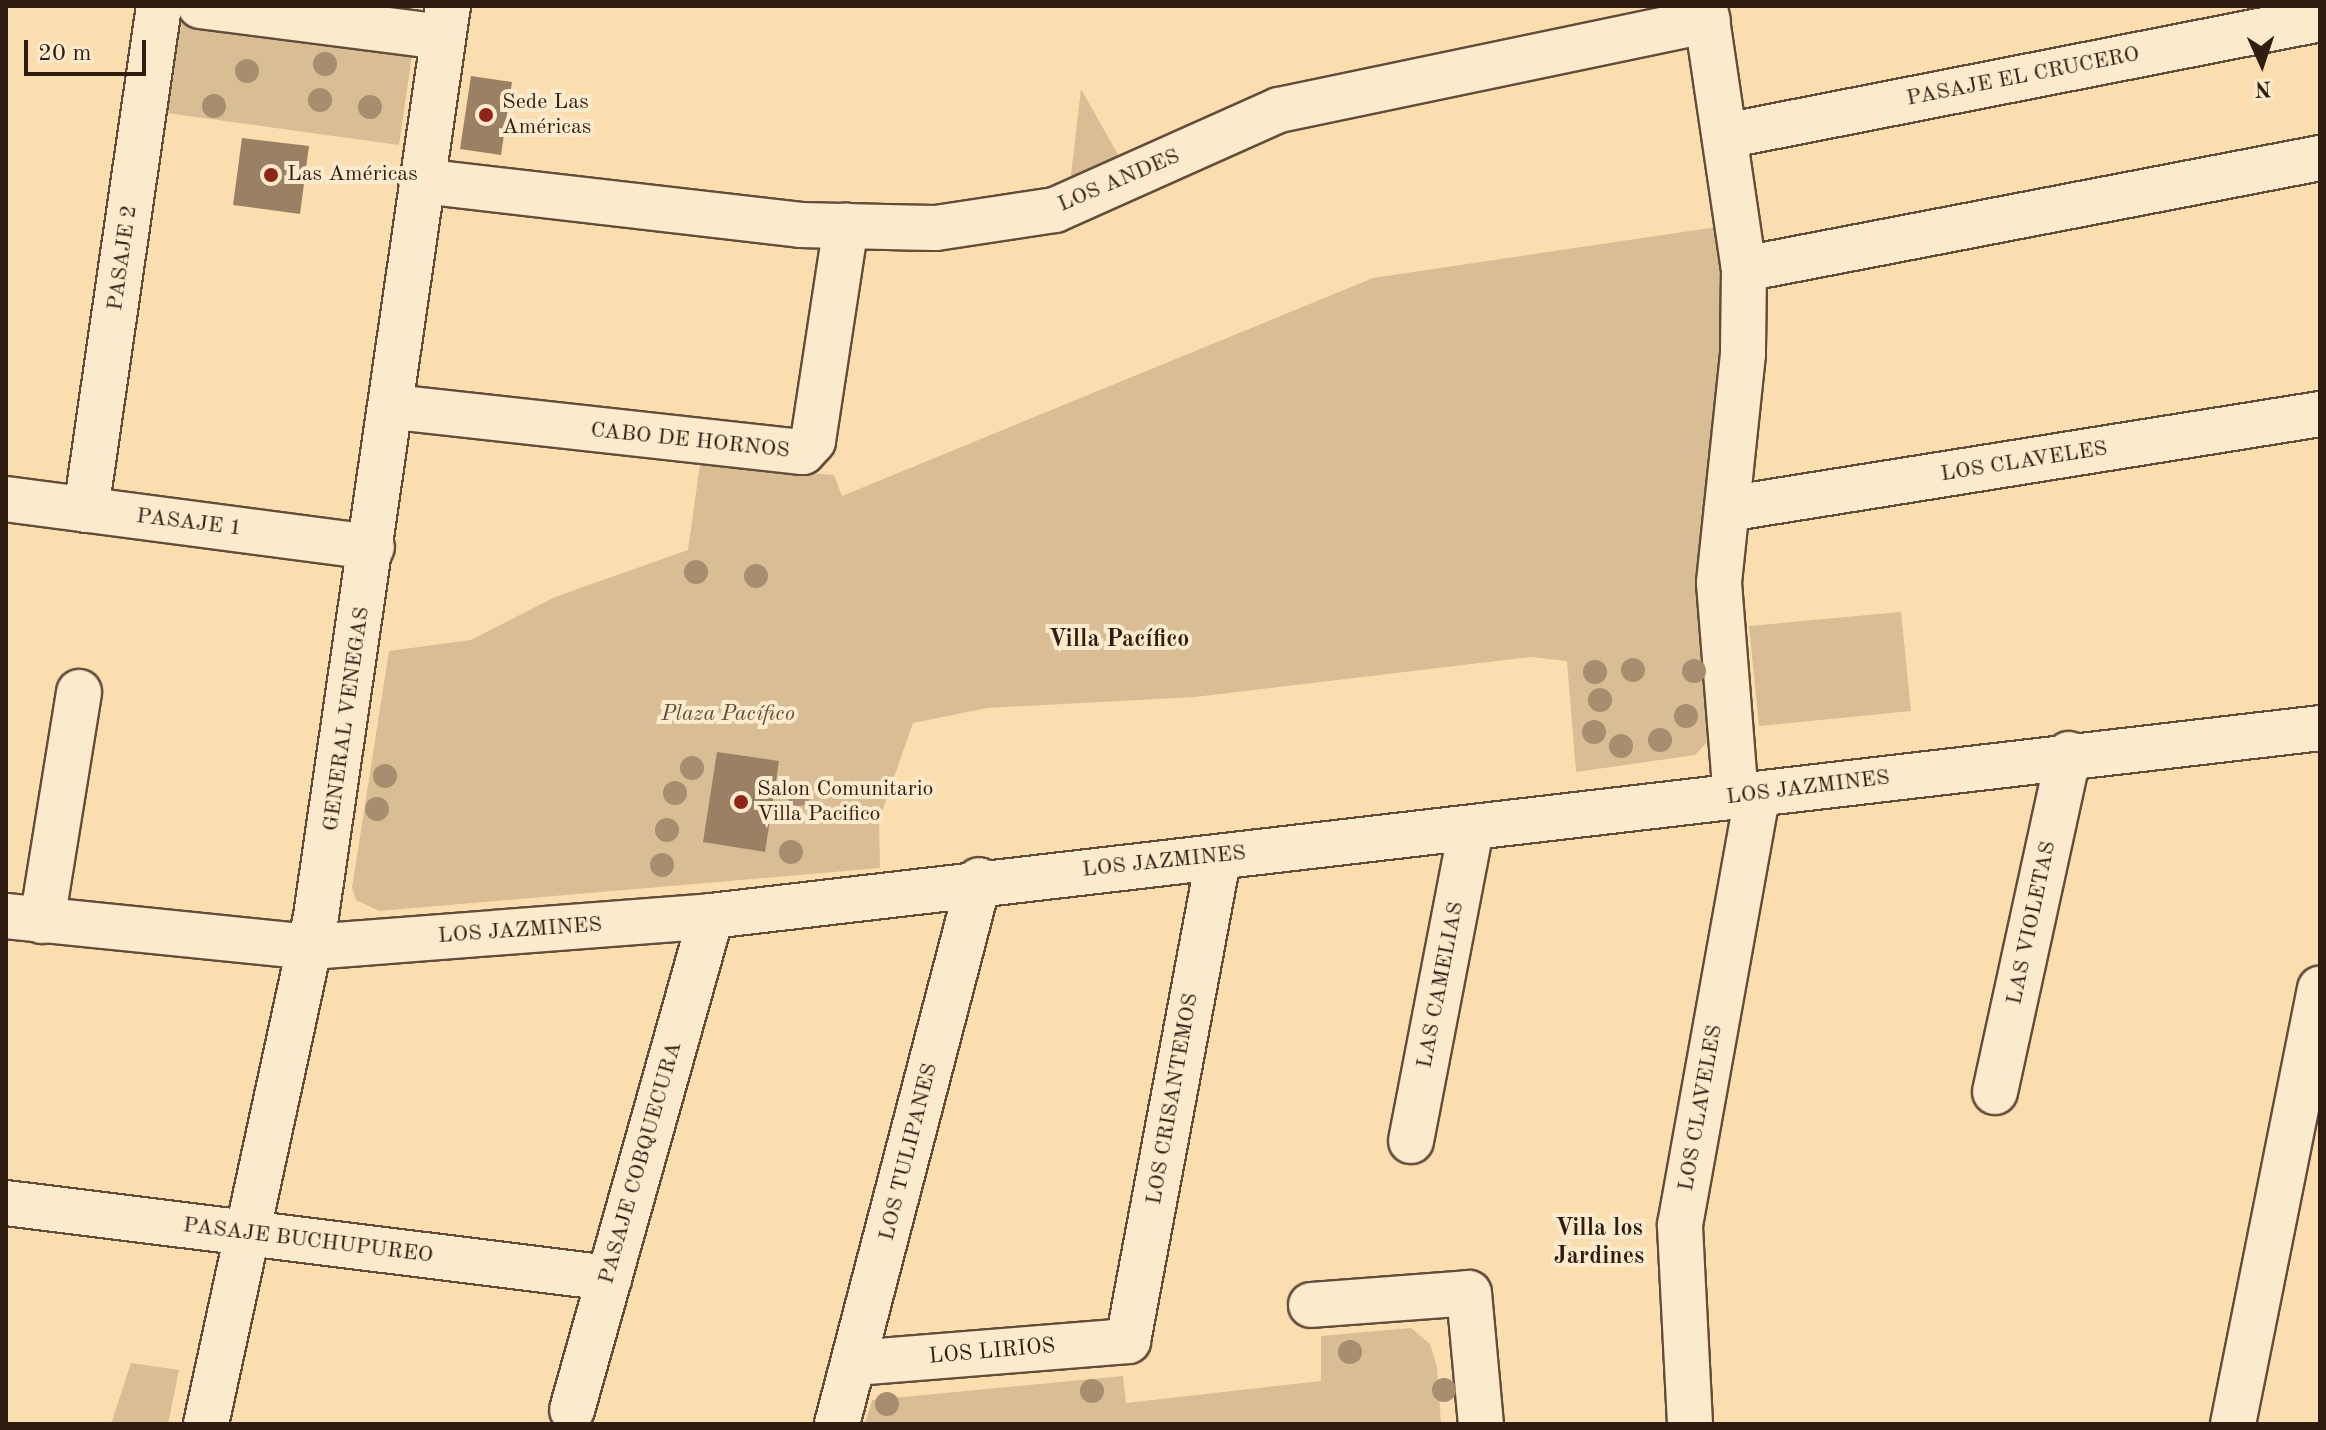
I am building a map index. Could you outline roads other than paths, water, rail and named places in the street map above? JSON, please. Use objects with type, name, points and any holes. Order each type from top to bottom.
[{"type":"street","name":"PASAJE 2","points":[[86,510],[159,6]]},
{"type":"street","points":[[200,6],[446,22]]},
{"type":"street","name":"LOS CLAVELES","points":[[1690,1424],[1680,1225],[1747,796],[1719,617],[1744,269],[1706,13]]},
{"type":"street","name":"LOS ANDES","points":[[421,181],[846,226],[936,228],[1055,210],[1279,110],[1706,13]]},
{"type":"street","name":"PASAJE EL CRUCERO","points":[[1725,136],[2320,19]]},
{"type":"street","name":"GENERAL VENEGAS","points":[[206,1424],[244,1234],[311,947],[394,407],[421,181],[446,22]]},
{"type":"street","points":[[1744,269],[2320,158]]},
{"type":"street","name":"CABO DE HORNOS","points":[[394,407],[803,452],[813,441],[846,226]]},
{"type":"street","name":"LOS CLAVELES","points":[[1727,509],[2320,414]]},
{"type":"street","name":"PASAJE 1","points":[[6,499],[372,547]]},
{"type":"street","points":[[24,918],[79,692]]},
{"type":"street","name":"LOS JAZMINES","points":[[24,918],[311,947],[711,916],[979,880],[1218,858],[1747,796],[2069,754],[2320,728]]},
{"type":"street","name":"LAS VIOLETAS","points":[[1995,1092],[2069,754]]},
{"type":"street","name":"LAS CAMELIAS","points":[[1411,1141],[1471,829]]},
{"type":"street","name":"LOS CRISANTEMOS","points":[[1128,1341],[1218,858]]},
{"type":"street","name":"LOS TULIPANES","points":[[837,1424],[979,880]]},
{"type":"street","name":"PASAJE COBQUECURA","points":[[572,1410],[711,916]]},
{"type":"street","points":[[2233,1424],[2320,989]]},
{"type":"street","name":"PASAJE BUCHUPUREO","points":[[6,1203],[609,1278]]},
{"type":"street","points":[[1311,1305],[1469,1293],[1481,1424]]},
{"type":"street","name":"LOS LIRIOS","points":[[855,1363],[1128,1341]]},
{"type":"place","name":"Sede Las Américas","points":[[486,115]]},
{"type":"place","name":"Las Américas","points":[[271,175]]},
{"type":"place","name":"Salon Comunitario Villa Pacifico","points":[[741,802]]},
{"type":"district","name":"Villa Pacífico","points":[[1119,641]]},
{"type":"district","name":"Villa los Jardines","points":[[1599,1244]]},
{"type":"park label","name":"Plaza Pacífico","points":[[728,715]]}]
